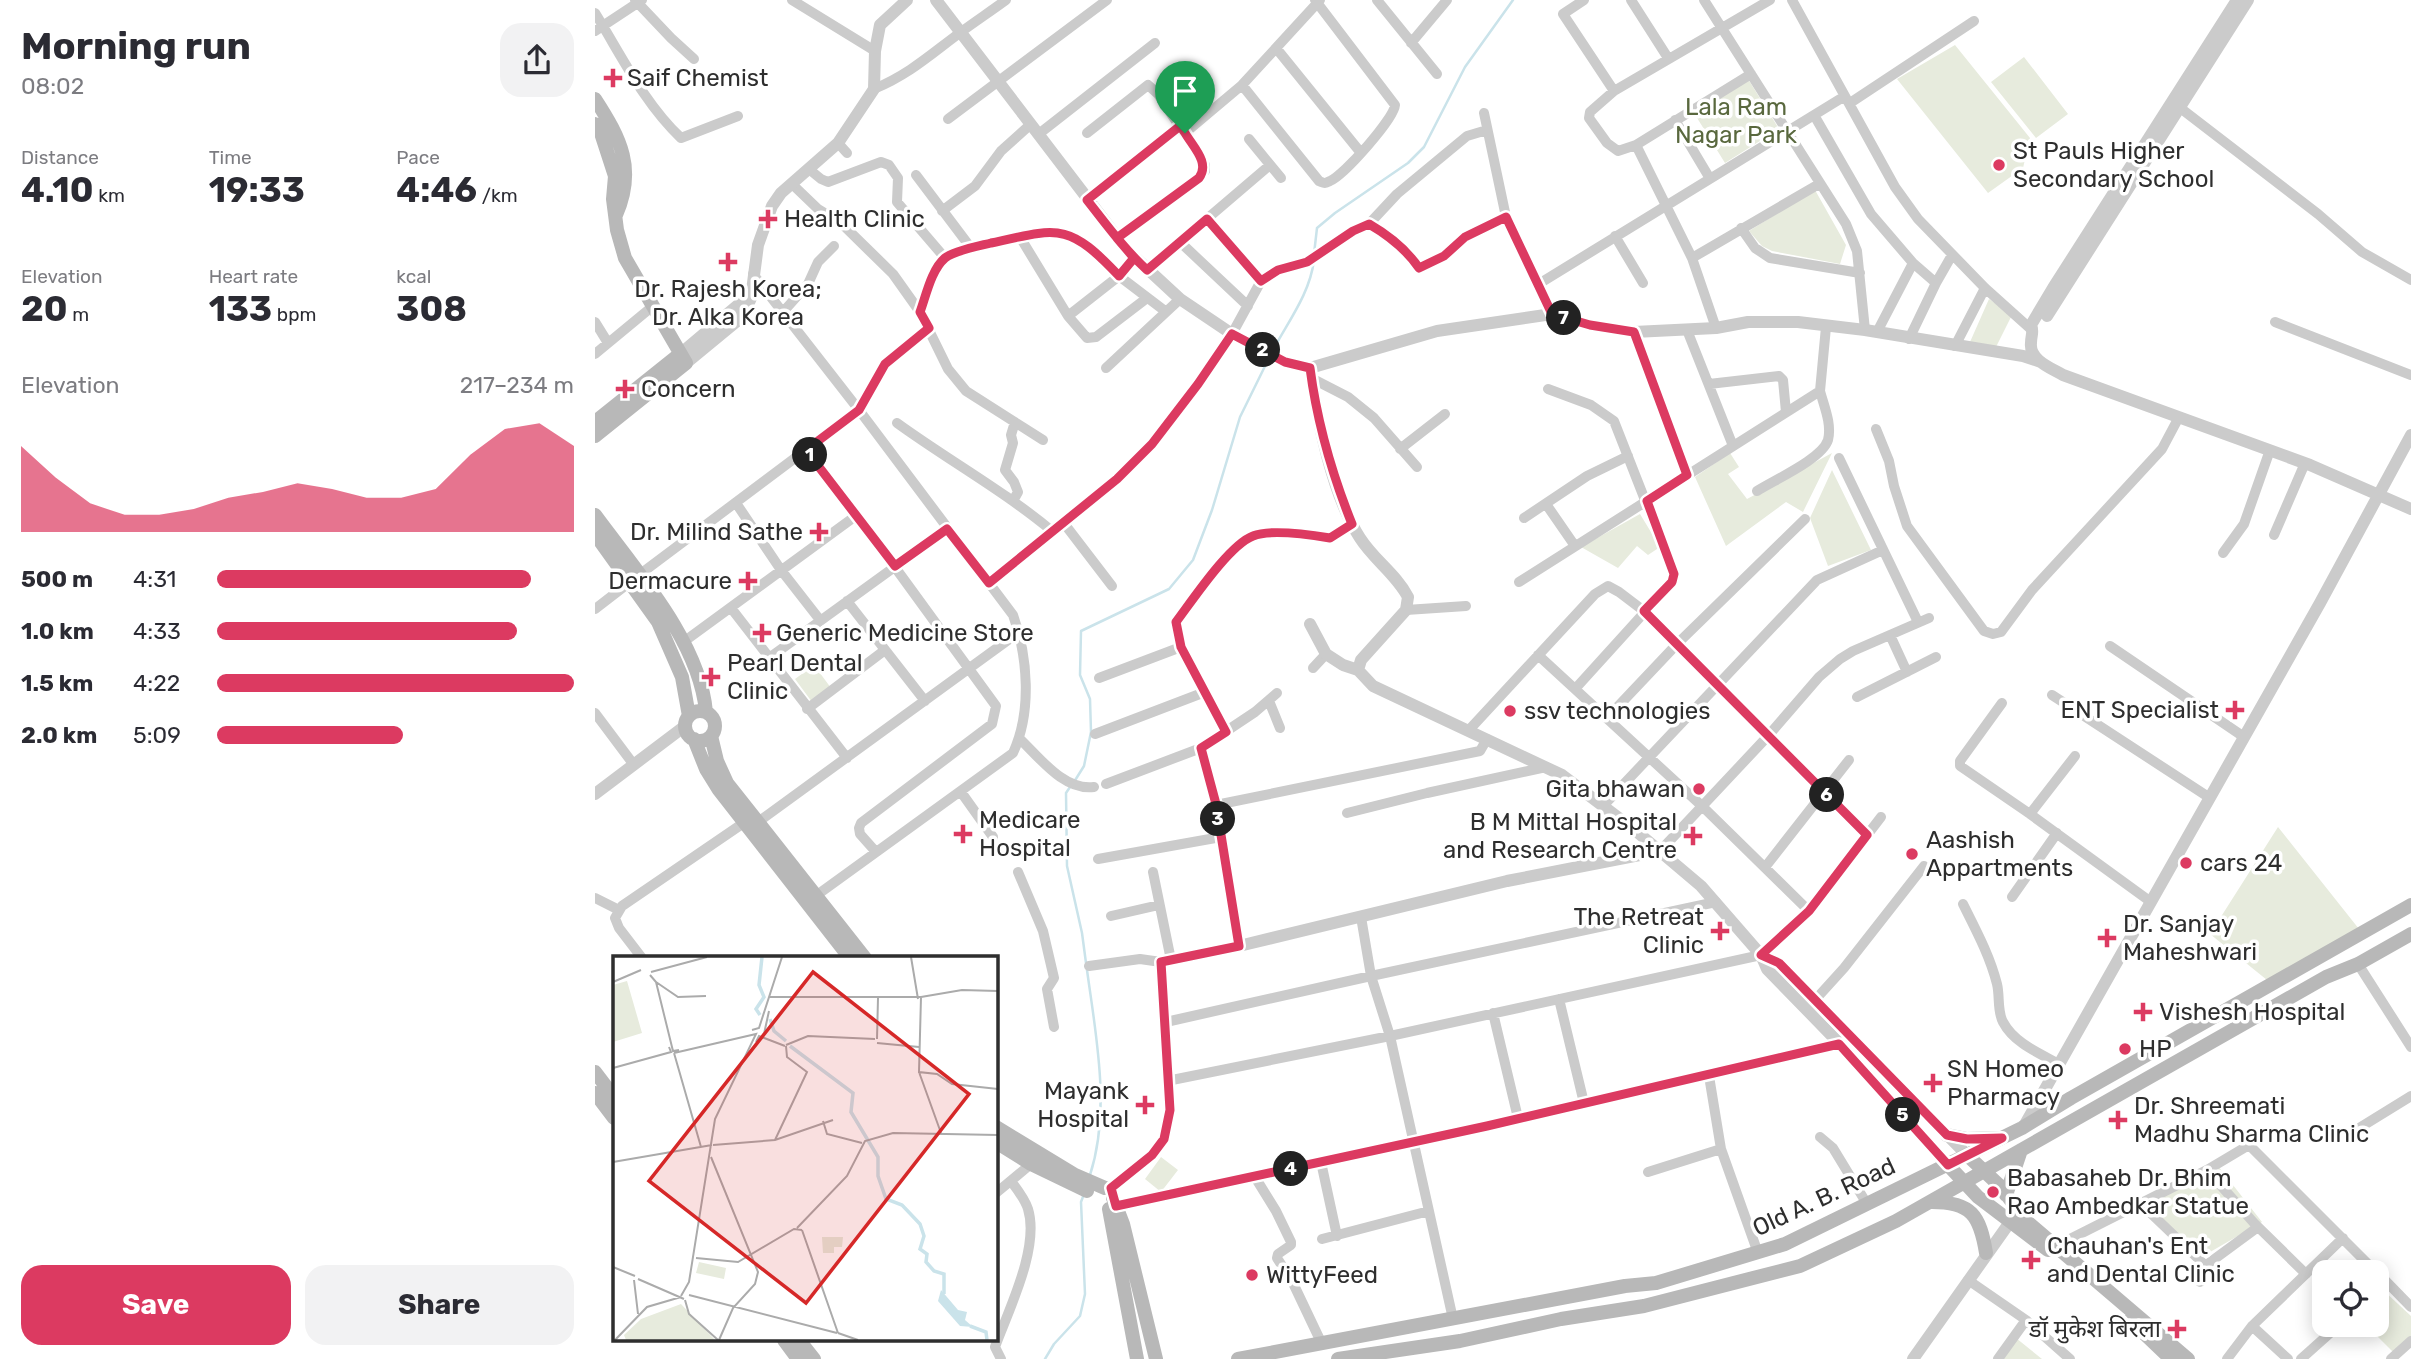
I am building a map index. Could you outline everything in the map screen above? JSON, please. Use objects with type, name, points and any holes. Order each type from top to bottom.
[{"type":"main road","points":[[595,99],[622,152],[627,178],[624,197],[615,217]]},
{"type":"main road","points":[[595,124],[601,133],[615,176],[615,217],[625,258],[683,358]]},
{"type":"main road","points":[[595,422],[683,358]]},
{"type":"main road","points":[[595,436],[683,358]]},
{"type":"main road","points":[[595,515],[635,579],[675,656],[682,677],[689,736],[694,740],[713,780],[817,895],[863,956]]},
{"type":"main road","points":[[595,534],[669,616],[694,661],[704,689],[706,712],[714,720],[715,726],[706,740],[694,740]]},
{"type":"main road","points":[[687,721],[694,712],[706,712]]},
{"type":"main road","points":[[711,736],[717,761],[727,783],[849,956]]},
{"type":"main road","name":"Old A. B. Road","points":[[1238,1359],[1625,1286],[1656,1283],[1785,1244],[2022,1128],[2411,905]]},
{"type":"main road","name":"Old A. B. Road","points":[[1338,1359],[1377,1356],[1561,1319],[1644,1306],[1800,1266],[1896,1221],[2326,977],[2358,964],[2411,934]]},
{"type":"main road","points":[[595,1072],[613,1096]]},
{"type":"main road","points":[[595,1093],[613,1117]]},
{"type":"main road","points":[[997,1127],[1073,1180]]},
{"type":"main road","points":[[1947,1135],[1967,1139],[2002,1138]]},
{"type":"main road","points":[[997,1143],[1031,1164],[1105,1194],[1123,1224],[1158,1357]]},
{"type":"main road","points":[[2007,1195],[2021,1150]]},
{"type":"main road","points":[[1967,1155],[2007,1195],[2025,1220],[2188,1359]]},
{"type":"main road","points":[[1948,1165],[1963,1182],[2119,1311],[2169,1359]]},
{"type":"main road","points":[[1105,1194],[1136,1358]]},
{"type":"main road","points":[[1930,1202],[1952,1202],[1964,1206],[1979,1224],[1986,1252]]},
{"type":"main road","points":[[785,1342],[795,1358]]},
{"type":"main road","points":[[801,1342],[814,1359]]},
{"type":"street","points":[[683,358],[743,316],[751,298],[758,245],[772,206],[782,193],[842,148],[874,89],[875,51],[880,25],[907,0]]},
{"type":"street","points":[[936,0],[1134,258],[1180,299],[1232,334],[1311,373],[1348,397],[1374,418],[1417,467]]},
{"type":"street","points":[[874,89],[898,79],[918,66],[1006,0]]},
{"type":"street","points":[[948,119],[1107,0]]},
{"type":"street","points":[[1377,0],[1437,74]]},
{"type":"street","points":[[1385,10],[1393,0]]},
{"type":"street","points":[[1411,43],[1447,0]]},
{"type":"street","points":[[1584,0],[1563,14],[1614,91]]},
{"type":"street","points":[[1631,0],[1668,58]]},
{"type":"street","points":[[1704,0],[1846,224],[1857,251],[1871,331]]},
{"type":"street","points":[[1751,74],[1636,145],[1618,151],[1612,148],[1589,118],[1590,112],[1614,91],[1770,0]]},
{"type":"street","points":[[1792,0],[1895,187],[1918,219],[1985,288],[2033,331]]},
{"type":"street","points":[[2033,331],[2039,329],[2179,107],[2237,0]]},
{"type":"street","points":[[2041,362],[2030,346],[2033,331],[2031,325],[2220,35],[2248,0]]},
{"type":"street","points":[[599,29],[639,1],[671,38],[694,59]]},
{"type":"street","points":[[1087,200],[1242,85],[1318,1],[1395,104],[1392,115],[1361,153],[1332,181],[1324,183],[1319,181],[1242,85]]},
{"type":"street","points":[[800,2],[875,51]]},
{"type":"street","points":[[595,13],[599,29],[666,123],[681,138],[738,116]]},
{"type":"street","points":[[1537,285],[1709,177],[1814,115],[1847,99],[1974,21]]},
{"type":"street","points":[[942,211],[975,186],[1001,151],[1155,43]]},
{"type":"street","points":[[1276,48],[1361,153]]},
{"type":"street","points":[[1087,133],[1148,85],[1152,86],[1205,164],[1205,171],[1199,178],[1117,238]]},
{"type":"street","points":[[2179,107],[2318,214],[2362,252],[2411,280]]},
{"type":"street","points":[[1484,113],[1506,217],[1552,314]]},
{"type":"street","points":[[1814,115],[1871,214],[1913,263],[1936,283]]},
{"type":"street","points":[[1675,121],[1709,177]]},
{"type":"street","points":[[989,583],[1117,479],[1152,444],[1232,334],[1261,281],[1278,270],[1307,262],[1353,231],[1369,224],[1397,194],[1467,136],[1487,130]]},
{"type":"street","points":[[1249,139],[1281,178]]},
{"type":"street","points":[[1636,145],[1692,258],[1716,328]]},
{"type":"street","points":[[810,170],[821,180],[828,182],[881,162],[889,165],[898,178],[897,202],[945,258]]},
{"type":"street","points":[[1147,270],[1270,165]]},
{"type":"street","points":[[916,175],[971,248]]},
{"type":"street","points":[[1692,258],[1819,184]]},
{"type":"street","points":[[793,185],[818,208],[841,223],[893,274],[920,312],[947,369],[966,391],[1043,440]]},
{"type":"street","points":[[1369,224],[1386,234],[1419,268],[1444,256],[1465,237],[1506,217]]},
{"type":"street","points":[[1207,219],[1261,281]]},
{"type":"street","points":[[1741,228],[1755,248],[1770,258],[1860,273]]},
{"type":"street","points":[[920,312],[933,277],[945,258],[971,248],[1048,231],[1068,235],[1095,251],[1119,276],[1165,311]]},
{"type":"street","points":[[1615,236],[1643,283]]},
{"type":"street","points":[[1020,237],[1068,316],[1087,338],[1091,338],[1147,298]]},
{"type":"street","points":[[1180,242],[1248,306]]},
{"type":"street","points":[[783,312],[805,288],[818,261],[834,246]]},
{"type":"street","points":[[1909,339],[1952,255]]},
{"type":"street","points":[[1068,316],[1119,276],[1134,258]]},
{"type":"street","points":[[1871,331],[1913,263]]},
{"type":"street","points":[[753,274],[1013,615],[1019,632],[1025,701],[1020,739],[1013,752],[817,895]]},
{"type":"street","points":[[1955,346],[1985,288]]},
{"type":"street","points":[[1105,368],[1180,299]]},
{"type":"street","points":[[595,354],[653,306]]},
{"type":"street","points":[[1311,373],[1437,331],[1552,314],[1590,325],[1634,332],[1716,328],[1748,322],[1798,322],[1871,331],[2023,356],[2041,362],[2063,375],[2305,463],[2411,509]]},
{"type":"street","points":[[595,321],[608,343]]},
{"type":"street","points":[[2275,322],[2411,375]]},
{"type":"street","points":[[1757,491],[1820,453],[1828,440],[1829,425],[1820,391],[1826,327]]},
{"type":"street","points":[[595,609],[859,410],[885,364],[929,328]]},
{"type":"street","points":[[1687,330],[1733,446]]},
{"type":"street","points":[[1634,332],[1687,475]]},
{"type":"street","points":[[1311,373],[1334,480],[1352,524],[1404,591],[1408,603],[1406,610],[1361,660],[1358,670]]},
{"type":"street","points":[[1709,384],[1779,376],[1783,380],[1786,412]]},
{"type":"street","points":[[1548,389],[1591,405],[1614,421],[1674,574],[1672,582],[1575,689]]},
{"type":"street","points":[[1519,582],[1820,391]]},
{"type":"street","points":[[1400,449],[1445,414]]},
{"type":"street","points":[[1876,429],[1889,461],[1893,486],[1907,526],[1984,631],[1993,634],[2001,632],[2032,590],[2162,449],[2179,417]]},
{"type":"street","points":[[1013,501],[1018,492],[1017,487],[1005,470],[1013,443],[1011,435],[1015,422]]},
{"type":"street","points":[[897,423],[1013,501],[1052,531]]},
{"type":"street","points":[[2022,1128],[2380,496],[2411,435]]},
{"type":"street","points":[[806,450],[895,566],[996,706],[992,724],[861,824],[860,834],[876,852]]},
{"type":"street","points":[[2224,553],[2244,524],[2270,450]]},
{"type":"street","points":[[1524,518],[1587,476],[1628,456]]},
{"type":"street","points":[[1089,965],[1140,959],[1166,961],[1507,881],[1660,851],[1769,736],[1819,677],[1840,659],[1924,620],[1883,550],[1839,458]]},
{"type":"street","points":[[2274,536],[2305,463]]},
{"type":"street","points":[[736,503],[820,621]]},
{"type":"street","points":[[1546,504],[1575,546]]},
{"type":"street","points":[[682,643],[857,515]]},
{"type":"street","points":[[1607,718],[1677,644],[1805,519]]},
{"type":"street","points":[[1063,522],[1112,586]]},
{"type":"street","points":[[1226,732],[1181,647],[1176,622],[1219,566],[1253,536],[1297,533],[1330,538],[1352,524]]},
{"type":"street","points":[[769,658],[947,529]]},
{"type":"street","points":[[1602,806],[1817,580],[1883,550]]},
{"type":"street","points":[[1469,730],[1601,588],[1608,586],[1644,611],[1867,835]]},
{"type":"street","points":[[847,601],[925,701]]},
{"type":"street","points":[[1406,610],[1466,606]]},
{"type":"street","points":[[731,608],[847,758]]},
{"type":"street","points":[[1310,624],[1326,654],[1343,665],[1358,670],[1373,686],[1562,775],[1660,851],[1716,902],[1761,955],[1767,969],[1948,1165]]},
{"type":"street","points":[[640,956],[618,928],[615,918],[622,906],[847,758],[1019,632]]},
{"type":"street","points":[[1890,635],[1907,672]]},
{"type":"street","points":[[2110,646],[2244,737]]},
{"type":"street","points":[[1099,678],[1181,647]]},
{"type":"street","points":[[807,709],[885,650]]},
{"type":"street","points":[[1313,668],[1326,654]]},
{"type":"street","points":[[1538,654],[1766,866],[1809,911]]},
{"type":"street","points":[[1857,697],[1936,657]]},
{"type":"street","points":[[1095,734],[1205,692]]},
{"type":"street","points":[[2052,695],[2210,798]]},
{"type":"street","points":[[1106,784],[1201,748],[1273,697],[1280,728]]},
{"type":"street","points":[[2002,703],[1959,764],[2151,902]]},
{"type":"street","points":[[595,713],[634,765]]},
{"type":"street","points":[[595,794],[687,721]]},
{"type":"street","points":[[1216,804],[1481,751],[1487,738]]},
{"type":"street","points":[[1020,739],[1074,786],[1094,787]]},
{"type":"street","points":[[1201,748],[1216,804],[1239,946]]},
{"type":"street","points":[[2030,814],[2075,756]]},
{"type":"street","points":[[1766,866],[1849,760]]},
{"type":"street","points":[[1347,813],[1546,767]]},
{"type":"street","points":[[961,792],[993,837]]},
{"type":"street","points":[[1167,1081],[1390,1036],[1761,955],[1809,911],[1881,817]]},
{"type":"street","points":[[2012,897],[2057,833]]},
{"type":"street","points":[[1098,859],[1221,836]]},
{"type":"street","points":[[1815,1000],[1844,968],[1924,866]]},
{"type":"street","points":[[1018,872],[1043,931],[1054,978],[1047,989],[1053,1027]]},
{"type":"street","points":[[1105,1194],[1152,1155],[1164,1139],[1170,1110],[1167,1081],[1166,961],[1153,872]]},
{"type":"street","points":[[595,898],[619,910]]},
{"type":"street","points":[[1166,1022],[1716,902]]},
{"type":"street","points":[[1963,904],[1985,947],[1998,985],[2001,1020],[2013,1036],[2059,1064]]},
{"type":"street","points":[[1111,916],[1159,905]]},
{"type":"street","points":[[1361,917],[1371,976],[1390,1036],[1453,1320]]},
{"type":"street","points":[[1761,955],[1779,963],[1967,1155]]},
{"type":"street","points":[[2358,964],[2411,1047]]},
{"type":"street","points":[[1559,999],[1584,1103]]},
{"type":"street","points":[[1493,1013],[1518,1118]]},
{"type":"street","points":[[1105,1194],[1255,1177],[1709,1076],[1839,1044]]},
{"type":"street","points":[[1709,1076],[1721,1149],[1758,1253]]},
{"type":"street","points":[[2343,1138],[2411,1096]]},
{"type":"street","points":[[1820,1137],[1833,1148],[1867,1204]]},
{"type":"street","points":[[2050,1252],[2066,1253],[2070,1239],[2207,1170],[2249,1145],[2364,1260]]},
{"type":"street","points":[[1648,1172],[1721,1149]]},
{"type":"street","points":[[1321,1162],[1336,1236]]},
{"type":"street","points":[[997,1192],[1031,1164]]},
{"type":"street","points":[[2207,1170],[2257,1227],[2306,1274]]},
{"type":"street","points":[[1255,1177],[1291,1242],[1277,1258],[1293,1283],[1321,1342]]},
{"type":"street","points":[[997,1342],[1017,1291],[1030,1233],[1028,1209],[1011,1181]]},
{"type":"street","points":[[2140,1203],[2205,1266],[2209,1272],[2200,1282]]},
{"type":"street","points":[[1322,1239],[1429,1211]]},
{"type":"street","points":[[1913,1359],[1986,1252],[2010,1222],[2025,1220]]},
{"type":"street","points":[[2205,1266],[2257,1227]]},
{"type":"street","points":[[2227,1359],[2252,1326],[2343,1238]]},
{"type":"street","points":[[1968,1280],[2026,1320],[2070,1359]]},
{"type":"street","points":[[2389,1286],[2411,1307]]},
{"type":"street","points":[[1998,1359],[2026,1320]]},
{"type":"street","points":[[2252,1326],[2288,1359]]},
{"type":"street","points":[[2301,1359],[2326,1337]]},
{"type":"street","points":[[2391,1359],[2411,1341]]},
{"type":"street","points":[[997,1342],[995,1347],[1000,1359]]},
{"type":"green space","points":[[1955,45],[2030,138],[2023,168],[1988,193],[1897,79]]},
{"type":"green space","points":[[2024,57],[2068,114],[2036,138],[1991,82]]},
{"type":"green space","name":"Lala Ram Nagar Park","points":[[1748,79],[1779,129],[1725,163],[1694,113]]},
{"type":"green space","points":[[1815,190],[1846,245],[1840,264],[1772,251],[1762,246],[1749,231]]},
{"type":"green space","points":[[1989,299],[2012,315],[1994,351],[1970,342]]},
{"type":"green space","points":[[1730,453],[1739,467],[1728,474],[1747,499],[1832,453],[1803,512],[1786,502],[1726,546],[1695,477]]},
{"type":"green space","points":[[1832,470],[1871,550],[1828,566],[1810,518]]},
{"type":"green space","points":[[1640,514],[1660,547],[1648,555],[1637,546],[1618,568],[1581,547]]},
{"type":"green space","points":[[814,665],[831,688],[812,702],[795,679]]},
{"type":"green space","points":[[2278,827],[2359,929],[2267,980],[2210,934]]},
{"type":"green space","points":[[1161,1157],[1178,1170],[1161,1192],[1145,1179]]},
{"type":"green space","points":[[2218,1166],[2262,1222],[2198,1259],[2146,1206]]},
{"type":"green space","points":[[2389,1296],[2411,1316],[2411,1339],[2395,1354],[2378,1337],[2389,1337]]},
{"type":"green space","points":[[2016,1338],[2042,1359],[2001,1359]]},
{"type":"waterway","points":[[1314,254],[1317,228],[1408,163],[1424,147],[1465,67],[1513,0]]},
{"type":"waterway","points":[[1272,352],[1303,296],[1314,260]]},
{"type":"waterway","points":[[1074,782],[1084,766],[1091,732],[1090,699],[1080,675],[1081,631],[1169,589],[1193,560],[1212,510],[1240,417],[1269,358]]},
{"type":"waterway","points":[[1070,787],[1066,793],[1067,866],[1086,963]]},
{"type":"waterway","points":[[1087,970],[1101,1099],[1100,1125],[1090,1175]]},
{"type":"waterway","points":[[1045,1359],[1054,1344],[1080,1316],[1085,1294],[1081,1202],[1084,1194]]},
{"type":"place","name":"Saif Chemist","points":[[613,78]]},
{"type":"place","name":"St Pauls Higher Secondary School","points":[[1999,165]]},
{"type":"place","name":"Health Clinic","points":[[768,219]]},
{"type":"place","name":"Dr. Rajesh Korea; Dr. Alka Korea","points":[[728,262]]},
{"type":"place","name":"Concern","points":[[625,389]]},
{"type":"place","name":"Dr. Milind Sathe","points":[[819,532]]},
{"type":"place","name":"Dermacure","points":[[748,581]]},
{"type":"place","name":"Generic Medicine Store","points":[[762,633]]},
{"type":"place","name":"Pearl Dental Clinic","points":[[711,677]]},
{"type":"place","name":"ENT Specialist","points":[[2235,710]]},
{"type":"place","name":"ssv technologies","points":[[1510,711]]},
{"type":"place","name":"Gita bhawan","points":[[1699,789]]},
{"type":"place","name":"Medicare Hospital","points":[[963,834]]},
{"type":"place","name":"B M Mittal Hospital and Research Centre","points":[[1693,836]]},
{"type":"place","name":"Aashish Appartments","points":[[1912,854]]},
{"type":"place","name":"cars 24","points":[[2186,863]]},
{"type":"place","name":"The Retreat Clinic","points":[[1720,931]]},
{"type":"place","name":"Dr. Sanjay Maheshwari","points":[[2107,938]]},
{"type":"place","name":"Vishesh Hospital","points":[[2143,1012]]},
{"type":"place","name":"HP","points":[[2125,1049]]},
{"type":"place","name":"SN Homeo Pharmacy","points":[[1933,1083]]},
{"type":"place","name":"Mayank Hospital","points":[[1145,1105]]},
{"type":"place","name":"Dr. Shreemati Madhu Sharma Clinic","points":[[2118,1120]]},
{"type":"place","name":"Babasaheb Dr. Bhim Rao Ambedkar Statue","points":[[1993,1192]]},
{"type":"place","name":"Chauhan's Ent and Dental Clinic","points":[[2031,1260]]},
{"type":"place","name":"WittyFeed","points":[[1252,1275]]},
{"type":"place","name":"डॉ मुकेश बिरला","points":[[2177,1329]]},
{"type":"route","points":[[1185,133],[1180,126],[1087,200],[1126,249],[1147,270],[1207,219],[1261,281],[1278,270],[1307,262],[1353,231],[1369,224],[1386,234],[1419,268],[1444,256],[1465,237],[1506,217],[1552,314],[1590,325],[1634,332],[1687,475],[1647,501],[1674,574],[1672,582],[1644,611],[1867,835],[1809,911],[1761,955],[1779,963],[1947,1135],[1967,1139],[2002,1138],[1948,1165],[1839,1044],[1487,1126],[1116,1206],[1111,1188],[1152,1155],[1164,1139],[1170,1110],[1161,962],[1239,946],[1216,804],[1201,748],[1226,732],[1181,647],[1176,622],[1208,578],[1234,550],[1253,536],[1304,533],[1330,538],[1352,524],[1334,480],[1310,368],[1285,362],[1232,334],[1152,444],[1117,479],[989,583],[947,529],[895,566],[806,450],[859,410],[885,364],[929,328],[920,312],[933,277],[945,258],[971,248],[1048,231],[1080,240],[1119,276],[1134,258],[1126,249],[1117,238],[1199,178],[1205,171],[1205,164],[1185,133]]}]
